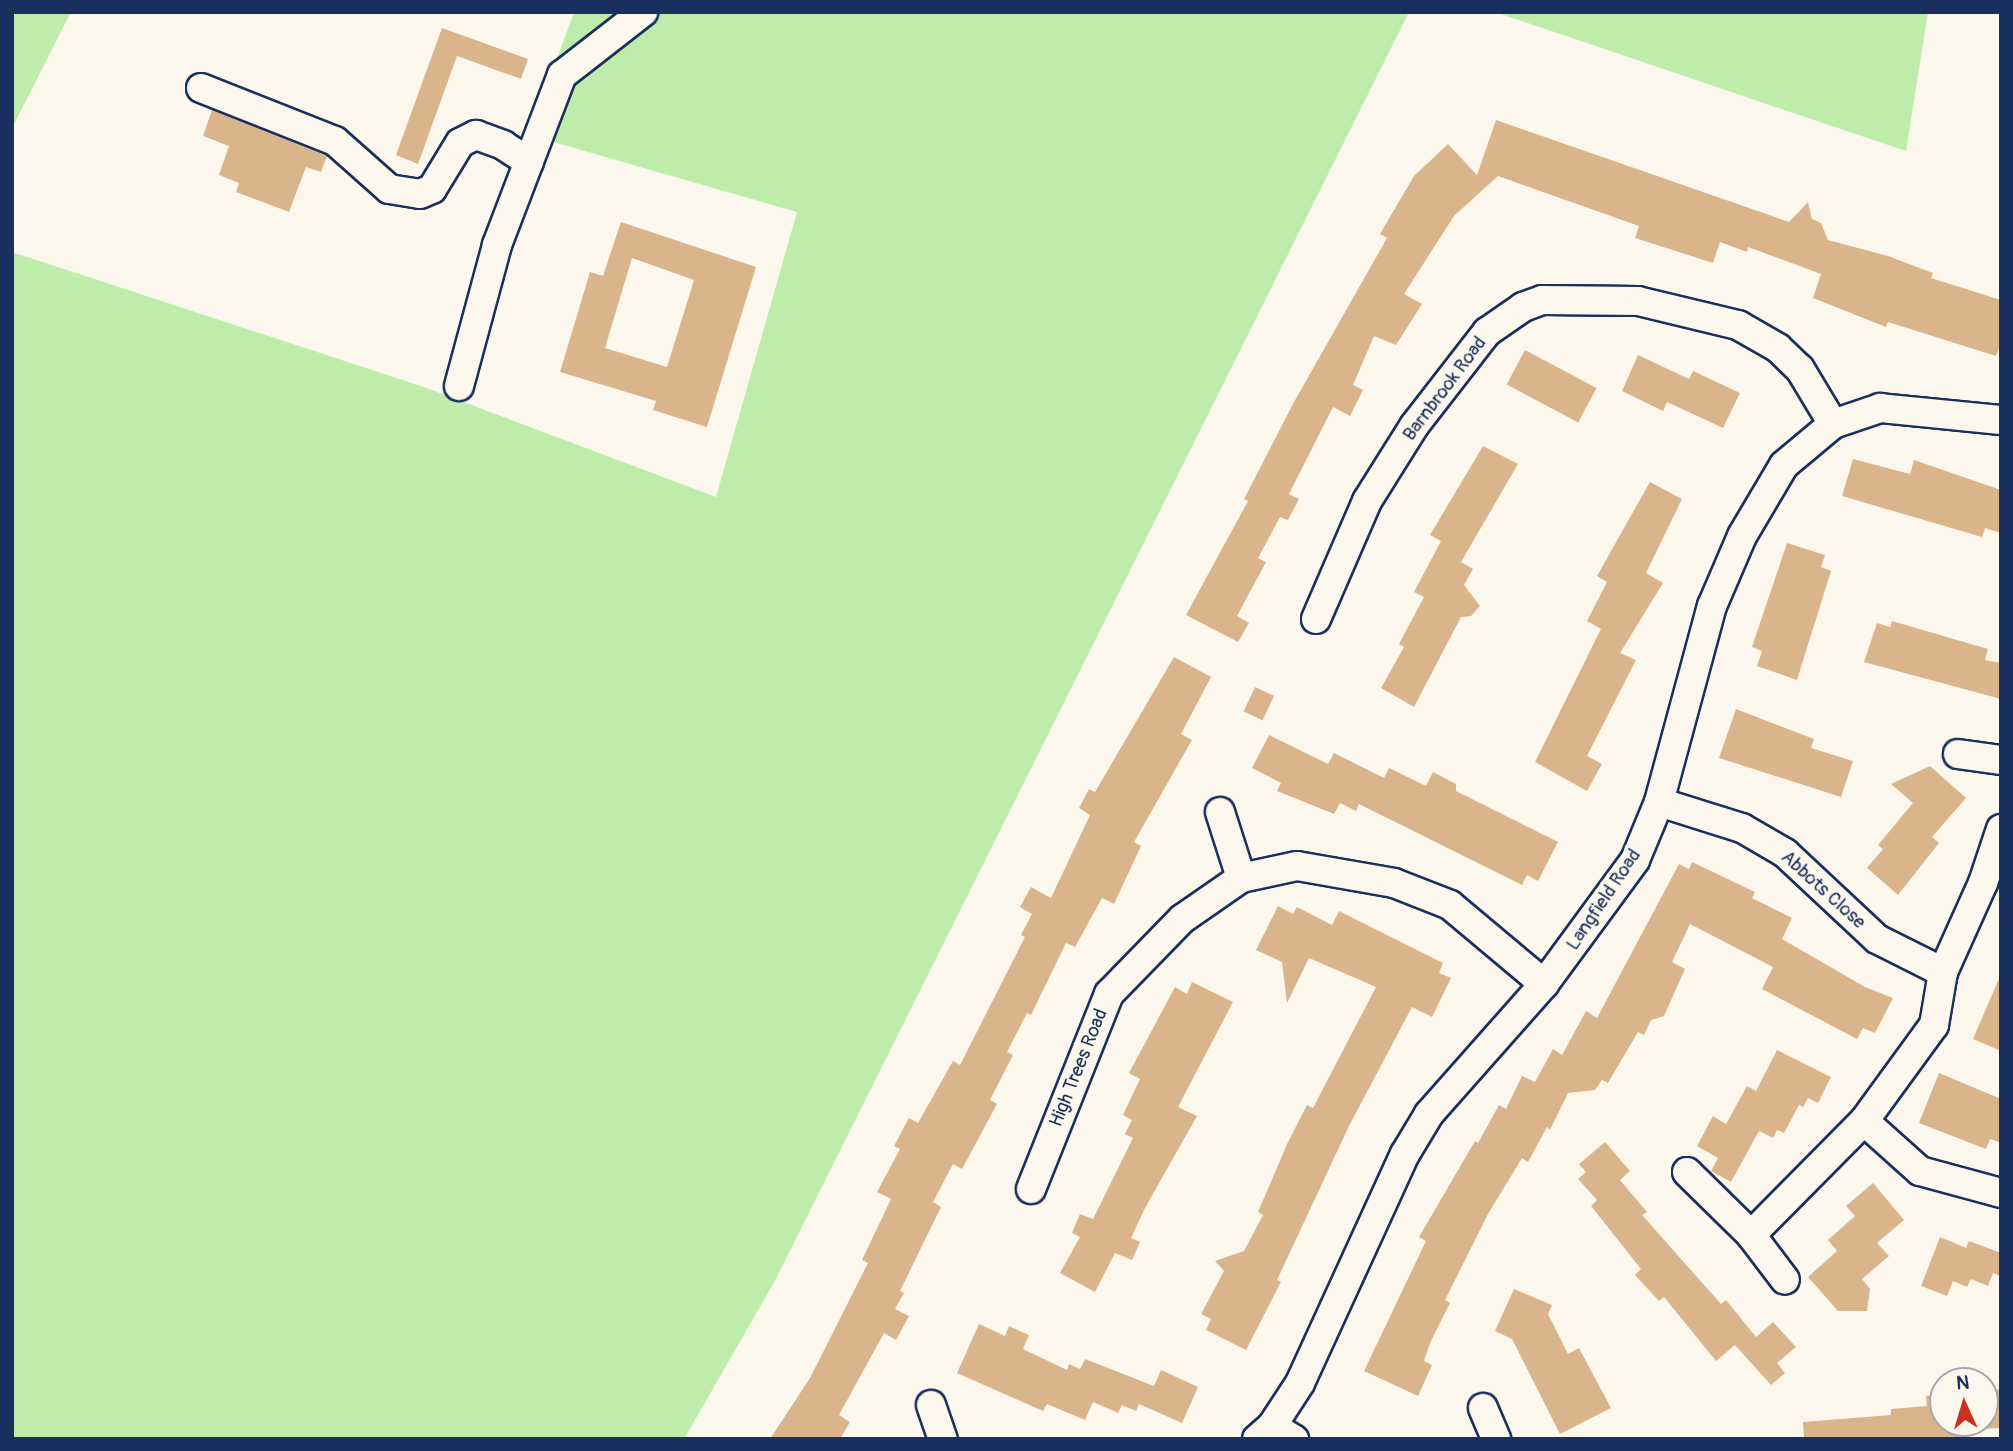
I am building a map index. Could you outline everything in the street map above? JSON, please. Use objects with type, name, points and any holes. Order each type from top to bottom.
[{"type":"street","points":[[460,386],[497,245],[562,75],[643,12]]},
{"type":"street","points":[[201,88],[335,141],[389,189],[419,194],[432,190],[460,143],[475,135],[503,145],[529,162]]},
{"type":"street","name":"Barnbrook Road","points":[[1316,619],[1367,501],[1414,426],[1487,332],[1523,307],[1542,300],[1637,301],[1738,325],[1778,348],[1800,369],[1833,424]]},
{"type":"street","name":"Langfield Road","points":[[1274,1434],[1405,1154],[1429,1114],[1482,1050],[1544,984],[1635,860],[1659,802],[1712,606],[1742,536],[1784,465],[1833,424],[1880,408],[2001,420]]},
{"type":"street","points":[[1958,754],[2001,760]]},
{"type":"street","name":"Abbots Close","points":[[1659,802],[1742,828],[1784,853],[1877,939],[1943,972]]},
{"type":"street","points":[[1220,812],[1241,878]]},
{"type":"street","points":[[1751,1235],[1864,1121],[1934,1025],[1943,972],[1983,883],[2001,829]]},
{"type":"street","name":"High Trees Road","points":[[1031,1189],[1109,994],[1182,919],[1241,878],[1297,866],[1394,883],[1450,905],[1544,984]]},
{"type":"street","points":[[1864,1121],[1920,1171],[2001,1193]]},
{"type":"street","points":[[1687,1172],[1751,1235],[1785,1280]]},
{"type":"street","points":[[932,1405],[943,1439]]},
{"type":"street","points":[[1483,1408],[1491,1437]]},
{"type":"green space","points":[[12,12],[71,12],[12,128]]},
{"type":"green space","points":[[574,12],[1409,12],[777,1277],[684,1439],[12,1439],[12,252],[424,387],[716,497],[797,212],[529,135]]},
{"type":"green space","points":[[1495,12],[1928,12],[1906,151]]},
{"type":"building","points":[[442,28],[528,59],[521,79],[457,56],[418,164],[396,155]]},
{"type":"building","points":[[212,110],[327,156],[321,172],[306,167],[289,212],[236,192],[239,183],[219,175],[229,146],[203,136]]},
{"type":"building","points":[[1496,120],[1789,222],[1808,202],[1812,219],[1821,223],[1828,240],[1888,256],[1933,273],[1931,278],[2001,300],[2001,342],[1996,356],[1888,322],[1886,327],[1813,298],[1821,274],[1748,247],[1747,252],[1720,242],[1713,263],[1635,238],[1639,226],[1498,176],[1454,216],[1404,294],[1422,304],[1396,345],[1374,336],[1353,385],[1363,390],[1350,416],[1333,407],[1289,494],[1299,499],[1288,520],[1280,517],[1258,558],[1266,562],[1237,616],[1249,623],[1238,642],[1186,615],[1248,501],[1244,499],[1294,402],[1387,238],[1380,234],[1414,176],[1448,144],[1477,175]]},
{"type":"building","points":[[621,222],[756,267],[707,427],[653,410],[656,401],[560,372],[590,272],[603,276]],"holes":[[[632,258],[694,280],[667,367],[605,348]]]},
{"type":"building","points":[[1525,350],[1597,388],[1578,422],[1507,384]]},
{"type":"building","points":[[1638,355],[1689,379],[1693,371],[1740,393],[1723,428],[1667,402],[1663,411],[1622,391]]},
{"type":"building","points":[[1483,446],[1518,464],[1461,562],[1473,569],[1464,585],[1480,606],[1471,616],[1461,617],[1414,707],[1381,688],[1404,647],[1399,644],[1424,597],[1414,592],[1441,541],[1430,535]]},
{"type":"building","points":[[1853,459],[1910,474],[1914,460],[2001,490],[2001,533],[1985,528],[1982,537],[1842,496]]},
{"type":"building","points":[[1650,482],[1682,499],[1646,573],[1663,583],[1620,653],[1636,660],[1587,756],[1602,764],[1587,791],[1535,762],[1601,629],[1587,621],[1607,582],[1597,576]]},
{"type":"building","points":[[1787,543],[1825,555],[1821,567],[1831,571],[1797,680],[1757,666],[1762,651],[1752,647]]},
{"type":"building","points":[[1892,621],[1988,649],[1985,660],[2001,663],[2001,699],[1864,662],[1877,623],[1890,627]]},
{"type":"building","points":[[1174,657],[1211,677],[1181,734],[1192,740],[1134,842],[1141,846],[1114,904],[1102,898],[1075,947],[1066,943],[1031,1015],[1027,1013],[1007,1052],[1013,1055],[990,1100],[997,1104],[962,1169],[953,1164],[933,1202],[941,1207],[900,1291],[904,1293],[895,1309],[909,1316],[896,1340],[884,1333],[839,1415],[850,1422],[840,1439],[770,1439],[810,1378],[868,1263],[862,1260],[891,1199],[877,1192],[900,1149],[894,1146],[909,1118],[918,1123],[953,1061],[960,1065],[1025,937],[1021,935],[1032,914],[1020,907],[1031,887],[1051,898],[1090,815],[1079,808],[1089,789],[1095,792]]},
{"type":"building","points":[[1255,687],[1274,696],[1263,720],[1244,711]]},
{"type":"building","points":[[1736,709],[1814,739],[1811,748],[1853,761],[1841,797],[1719,758]]},
{"type":"building","points":[[1269,735],[1328,764],[1334,753],[1384,778],[1389,768],[1426,786],[1433,772],[1456,784],[1456,791],[1558,842],[1538,881],[1527,875],[1522,885],[1359,804],[1356,811],[1340,803],[1334,814],[1277,791],[1281,783],[1252,768]]},
{"type":"building","points":[[1930,766],[1966,798],[1932,837],[1939,843],[1898,895],[1867,868],[1883,849],[1878,845],[1913,803],[1891,784]]},
{"type":"building","points":[[1692,862],[1755,892],[1752,898],[1792,918],[1782,939],[1865,987],[1893,998],[1875,1033],[1863,1028],[1857,1039],[1762,989],[1773,967],[1690,924],[1672,962],[1685,969],[1664,1016],[1651,1020],[1644,1035],[1638,1032],[1608,1083],[1602,1080],[1595,1090],[1568,1093],[1550,1130],[1547,1127],[1528,1162],[1522,1158],[1488,1214],[1445,1300],[1450,1303],[1430,1343],[1424,1361],[1432,1365],[1418,1396],[1364,1371],[1426,1241],[1419,1237],[1475,1141],[1478,1143],[1499,1105],[1506,1109],[1522,1076],[1535,1082],[1553,1049],[1562,1055],[1586,1011],[1597,1018],[1679,864],[1689,869]]},
{"type":"building","points":[[1278,906],[1293,914],[1297,907],[1332,925],[1339,911],[1443,963],[1439,973],[1451,978],[1432,1017],[1412,1007],[1349,1126],[1277,1280],[1281,1282],[1246,1350],[1206,1330],[1211,1319],[1201,1314],[1224,1271],[1215,1261],[1244,1251],[1263,1215],[1258,1212],[1288,1142],[1307,1105],[1313,1108],[1376,987],[1309,958],[1287,1003],[1282,962],[1256,950]]},
{"type":"building","points":[[2001,974],[2001,1051],[1973,1039]]},
{"type":"building","points":[[1192,982],[1233,1002],[1178,1107],[1197,1116],[1131,1238],[1140,1242],[1132,1260],[1115,1253],[1095,1292],[1060,1273],[1080,1237],[1072,1233],[1080,1214],[1093,1219],[1133,1138],[1125,1134],[1132,1120],[1123,1115],[1140,1079],[1129,1073],[1175,987],[1187,994]]},
{"type":"building","points":[[1777,1050],[1831,1077],[1818,1103],[1808,1098],[1803,1107],[1799,1105],[1784,1133],[1777,1130],[1773,1138],[1759,1131],[1731,1182],[1711,1171],[1718,1158],[1697,1146],[1713,1116],[1726,1124],[1747,1086],[1756,1091]]},
{"type":"building","points":[[1939,1073],[2001,1099],[2001,1143],[1990,1139],[1986,1149],[1919,1123]]},
{"type":"building","points":[[1605,1142],[1630,1171],[1620,1180],[1647,1212],[1642,1215],[1721,1304],[1726,1300],[1756,1337],[1773,1322],[1796,1347],[1777,1363],[1785,1373],[1771,1385],[1735,1345],[1716,1361],[1664,1297],[1659,1301],[1635,1275],[1641,1269],[1591,1206],[1597,1200],[1578,1179],[1586,1172],[1579,1164]]},
{"type":"building","points":[[1873,1183],[1904,1220],[1877,1243],[1889,1256],[1862,1279],[1870,1289],[1867,1311],[1838,1311],[1808,1277],[1837,1251],[1828,1240],[1855,1216],[1846,1206]]},
{"type":"building","points":[[1940,1237],[1966,1248],[1969,1241],[2001,1253],[2001,1276],[1993,1273],[1988,1286],[1971,1279],[1967,1287],[1953,1281],[1947,1296],[1921,1286]]},
{"type":"building","points":[[1514,1289],[1552,1305],[1548,1314],[1568,1354],[1579,1348],[1611,1408],[1560,1434],[1512,1339],[1495,1331]]},
{"type":"building","points":[[979,1324],[1005,1336],[1009,1326],[1029,1335],[1023,1349],[1067,1370],[1069,1364],[1080,1369],[1085,1359],[1154,1386],[1161,1370],[1198,1387],[1182,1423],[1139,1404],[1136,1411],[1122,1405],[1118,1413],[1093,1402],[1085,1420],[1047,1404],[1043,1411],[957,1373]]},
{"type":"building","points":[[1999,1389],[2001,1389],[1999,1428]]},
{"type":"building","points":[[1926,1396],[1929,1396],[1929,1437],[1959,1439],[1804,1439],[1803,1422],[1891,1415],[1891,1409],[1927,1406]]}]
